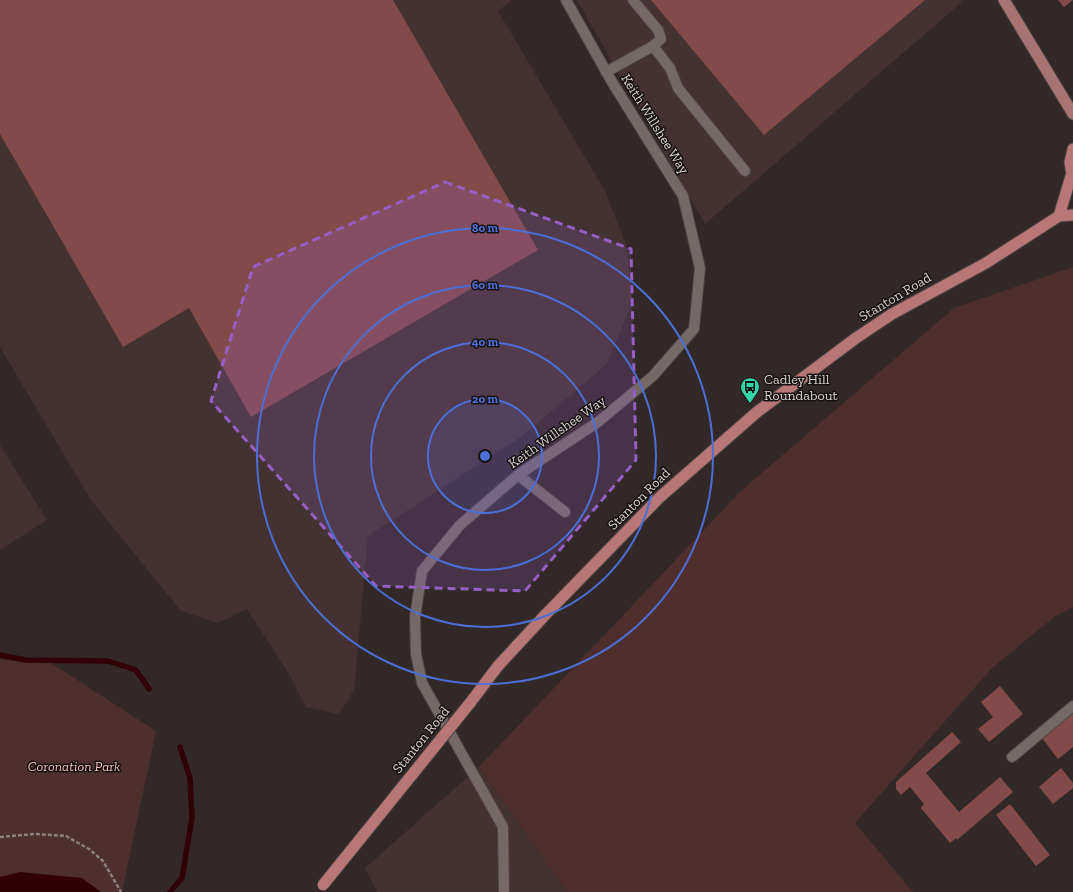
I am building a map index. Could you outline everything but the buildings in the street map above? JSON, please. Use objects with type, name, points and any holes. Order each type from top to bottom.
[{"type":"highway","points":[[1073,149],[1070,162],[1072,179],[1059,216],[1073,215]]},
{"type":"highway","name":"Stanton Road","points":[[320,889],[470,704],[498,666],[537,623],[660,497],[757,412],[856,338],[892,314],[986,263],[1059,216]]},
{"type":"main road","points":[[1004,0],[1073,114]]},
{"type":"lane","name":"Keith Willshee Way","points":[[504,892],[503,827],[422,683],[416,654],[415,617],[422,571],[460,525],[518,475],[598,422],[653,376],[694,329],[700,268],[683,196],[606,72],[566,0]]},
{"type":"lane","points":[[606,72],[653,46],[661,39],[658,30],[633,0]]},
{"type":"lane","points":[[653,46],[670,68],[678,88],[745,171]]},
{"type":"lane","points":[[518,475],[565,512]]},
{"type":"lane","points":[[1012,757],[1073,706]]},
{"type":"path","points":[[0,837],[34,834],[66,836],[89,849],[103,861],[121,892]]},
{"type":"highlighted area","points":[[445,182],[631,249],[636,460],[525,591],[376,586],[211,401],[253,267]]},
{"type":"shaded area","points":[[0,0],[512,0],[498,11],[605,191],[627,247],[632,304],[607,364],[521,437],[368,536],[354,690],[339,714],[306,707],[288,672],[247,609],[218,623],[181,611],[91,500],[0,347]]},
{"type":"shaded area","points":[[577,0],[960,0],[962,2],[705,224]]},
{"type":"shaded area","points":[[0,445],[47,520],[0,550]]},
{"type":"shaded area","points":[[479,767],[567,892],[377,892],[365,868]]},
{"type":"shaded area","points":[[20,872],[82,878],[101,892],[0,892],[0,877]]},
{"type":"green space","points":[[1073,267],[1073,607],[1054,617],[991,669],[855,823],[913,892],[567,892],[479,767],[742,490],[954,308]]},
{"type":"green space","name":"Coronation Park","points":[[0,660],[51,663],[156,731],[122,892],[0,892]]},
{"type":"waterway","points":[[0,655],[25,660],[108,661],[136,670],[149,689]]},
{"type":"waterway","points":[[170,892],[182,878],[192,818],[190,778],[180,747]]},
{"type":"place","name":"Cadley Hill Roundabout","points":[[750,404]]}]
